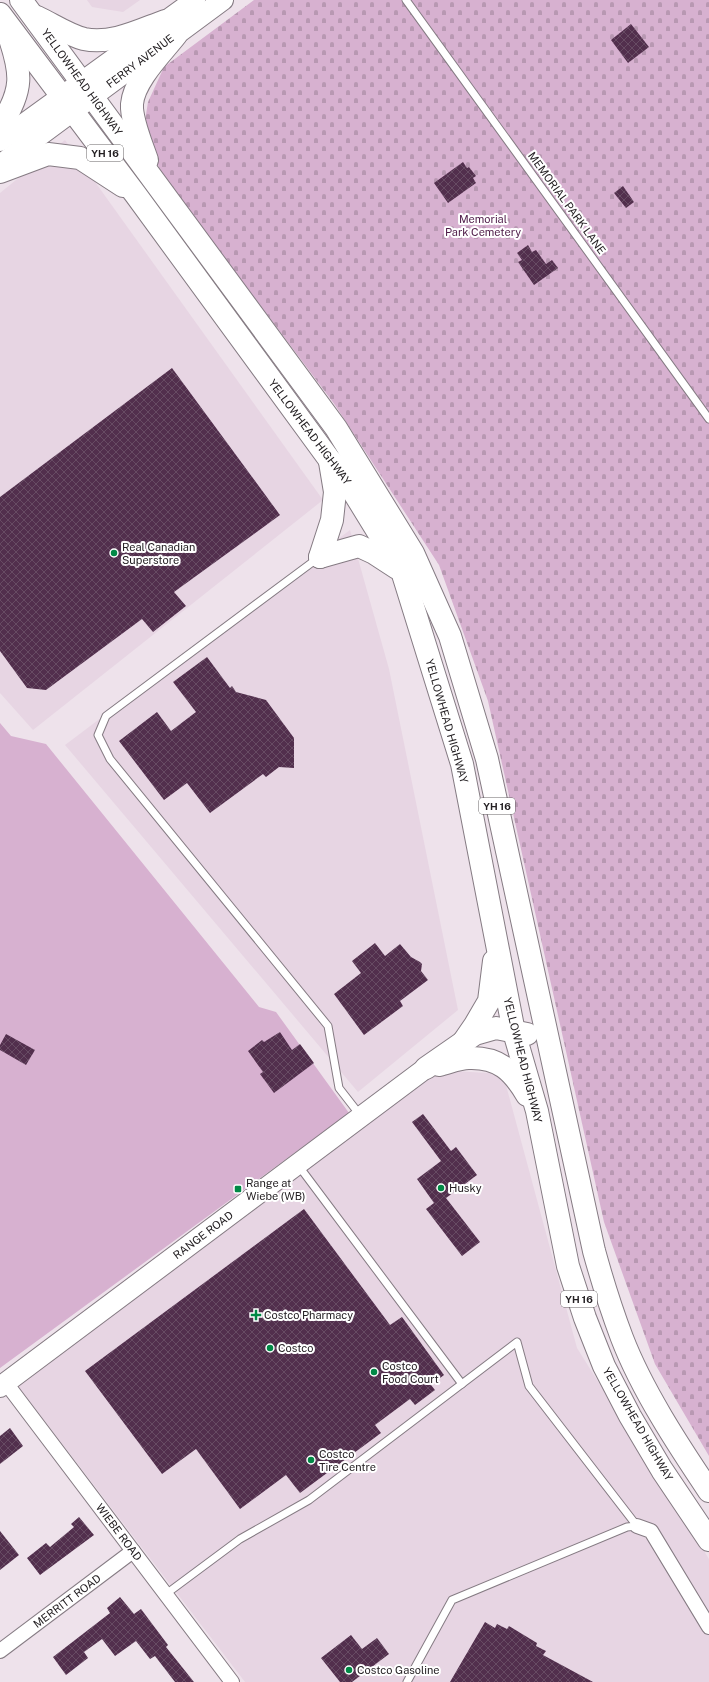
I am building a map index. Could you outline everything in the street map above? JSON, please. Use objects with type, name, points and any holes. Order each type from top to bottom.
[{"type":"highway","points":[[27,7],[69,34],[94,41],[107,40],[128,34],[171,28]]},
{"type":"highway","name":"YELLOWHEAD HIGHWAY","points":[[27,7],[336,428],[413,553],[450,636],[487,759],[594,1251],[605,1292],[622,1339],[665,1422],[709,1491]]},
{"type":"highway","points":[[0,126],[14,101],[18,88],[19,73],[14,51],[1,15]]},
{"type":"highway","name":"YELLOWHEAD HIGHWAY","points":[[1,15],[136,195],[329,459],[340,470],[402,571],[462,764],[514,1032],[537,1111],[568,1266],[585,1318],[604,1366],[630,1416],[662,1470],[709,1540]]},
{"type":"highway","points":[[153,179],[134,120],[132,104],[138,84],[171,28]]},
{"type":"highway","points":[[0,172],[48,154],[80,158],[136,195]]},
{"type":"highway","points":[[320,557],[332,520],[335,492],[329,459]]},
{"type":"highway","points":[[320,557],[359,546],[374,553],[402,571]]},
{"type":"highway","points":[[462,1043],[475,1025],[489,1001],[493,975],[495,932]]},
{"type":"highway","points":[[426,1068],[475,1034],[496,1028],[527,1034],[539,1040],[553,1062]]},
{"type":"highway","points":[[426,1068],[468,1058],[497,1062],[518,1079],[537,1111]]},
{"type":"street","name":"FERRY AVENUE","points":[[171,28],[195,0]]},
{"type":"street","name":"FERRY AVENUE","points":[[0,165],[68,103],[171,28],[223,0]]},
{"type":"street","name":"FERRY AVENUE","points":[[0,141],[68,103]]},
{"type":"street","name":"RANGE ROAD","points":[[3,1385],[426,1068]]},
{"type":"street","name":"WIEBE ROAD","points":[[3,1385],[134,1551],[232,1682]]},
{"type":"street","points":[[637,1526],[651,1531],[709,1627]]},
{"type":"street","name":"MERRITT ROAD","points":[[0,1651],[134,1551]]},
{"type":"lane","name":"MEMORIAL PARK LANE","points":[[406,0],[709,419]]},
{"type":"lane","points":[[320,557],[106,716],[98,735],[110,759],[328,1026],[339,1088],[361,1116]]},
{"type":"lane","points":[[297,1164],[462,1384]]},
{"type":"lane","points":[[166,1594],[240,1538],[309,1500],[517,1342],[529,1386],[637,1526]]},
{"type":"lane","points":[[407,1682],[452,1600],[627,1527],[637,1526]]},
{"type":"shaded area","points":[[87,0],[140,0],[123,12],[92,7]]},
{"type":"shaded area","points":[[65,140],[323,500],[33,730],[0,693],[0,193]]},
{"type":"shaded area","points":[[350,530],[389,669],[458,1010],[358,1092],[65,745]]},
{"type":"shaded area","points":[[438,1070],[503,1074],[577,1348],[709,1559],[709,1682],[245,1682],[14,1381]]},
{"type":"green space","name":"Memorial Park Cemetery","points":[[254,0],[709,0],[709,1456],[655,1364],[604,1222],[488,701],[439,565],[335,405],[161,173],[144,127],[148,102],[164,67]]},
{"type":"green space","points":[[0,723],[11,736],[46,744],[259,1007],[276,1012],[349,1113],[0,1368]]},
{"type":"building","points":[[631,24],[649,47],[628,63],[611,40]]},
{"type":"building","points":[[463,162],[476,176],[473,178],[476,183],[448,203],[434,183]]},
{"type":"building","points":[[623,186],[634,202],[626,208],[614,193]]},
{"type":"building","points":[[528,245],[532,252],[536,250],[546,264],[552,260],[558,268],[534,285],[518,262],[522,260],[517,253]]},
{"type":"building","name":"Real Canadian Superstore","points":[[172,368],[280,515],[174,592],[186,606],[153,632],[142,619],[46,690],[27,688],[0,651],[0,497]]},
{"type":"building","points":[[207,657],[230,688],[232,686],[236,692],[266,700],[294,738],[294,768],[279,767],[266,777],[263,774],[210,813],[187,783],[164,800],[119,741],[157,712],[171,731],[196,712],[173,682]]},
{"type":"building","points":[[375,943],[385,956],[400,944],[411,957],[422,964],[421,971],[428,980],[400,1001],[403,1006],[364,1035],[334,994],[361,973],[352,961]]},
{"type":"building","points":[[280,1032],[292,1050],[300,1044],[314,1063],[274,1093],[260,1074],[263,1072],[248,1051],[262,1040],[264,1042]]},
{"type":"building","points":[[6,1034],[35,1050],[26,1065],[0,1050],[0,1045]]},
{"type":"building","name":"Husky","points":[[423,1114],[451,1151],[456,1147],[477,1175],[446,1198],[480,1242],[462,1256],[426,1209],[434,1203],[417,1179],[441,1161],[412,1122]]},
{"type":"building","name":"Costco","points":[[304,1209],[390,1325],[402,1317],[444,1375],[431,1385],[435,1390],[415,1405],[410,1399],[375,1425],[381,1433],[300,1493],[286,1475],[240,1509],[196,1449],[162,1474],[85,1371]]},
{"type":"building","points":[[10,1428],[23,1446],[0,1464],[0,1436]]},
{"type":"building","points":[[79,1517],[94,1535],[40,1575],[27,1558],[46,1543],[50,1547],[74,1527],[71,1524]]},
{"type":"building","points":[[0,1531],[19,1555],[0,1570]]},
{"type":"building","points":[[120,1597],[134,1614],[141,1609],[168,1645],[166,1647],[194,1682],[175,1682],[155,1656],[150,1659],[136,1641],[115,1656],[102,1639],[84,1652],[88,1658],[66,1675],[53,1657],[110,1613],[107,1608]]},
{"type":"building","points":[[485,1622],[495,1628],[497,1624],[507,1629],[509,1626],[537,1643],[536,1646],[546,1651],[543,1655],[593,1682],[450,1682]]},
{"type":"building","name":"Costco Gasoline","points":[[351,1635],[362,1649],[377,1638],[389,1654],[352,1682],[340,1682],[321,1658]]},
{"type":"place","name":"Real Canadian Superstore","points":[[114,553]]},
{"type":"place","name":"Husky","points":[[441,1188]]},
{"type":"place","name":"Range at Wiebe (WB)","points":[[238,1189]]},
{"type":"place","name":"Costco Pharmacy","points":[[256,1315]]},
{"type":"place","name":"Costco","points":[[270,1348]]},
{"type":"place","name":"Costco Food Court","points":[[374,1372]]},
{"type":"place","name":"Costco Tire Centre","points":[[311,1460]]},
{"type":"place","name":"Costco Gasoline","points":[[349,1670]]}]
